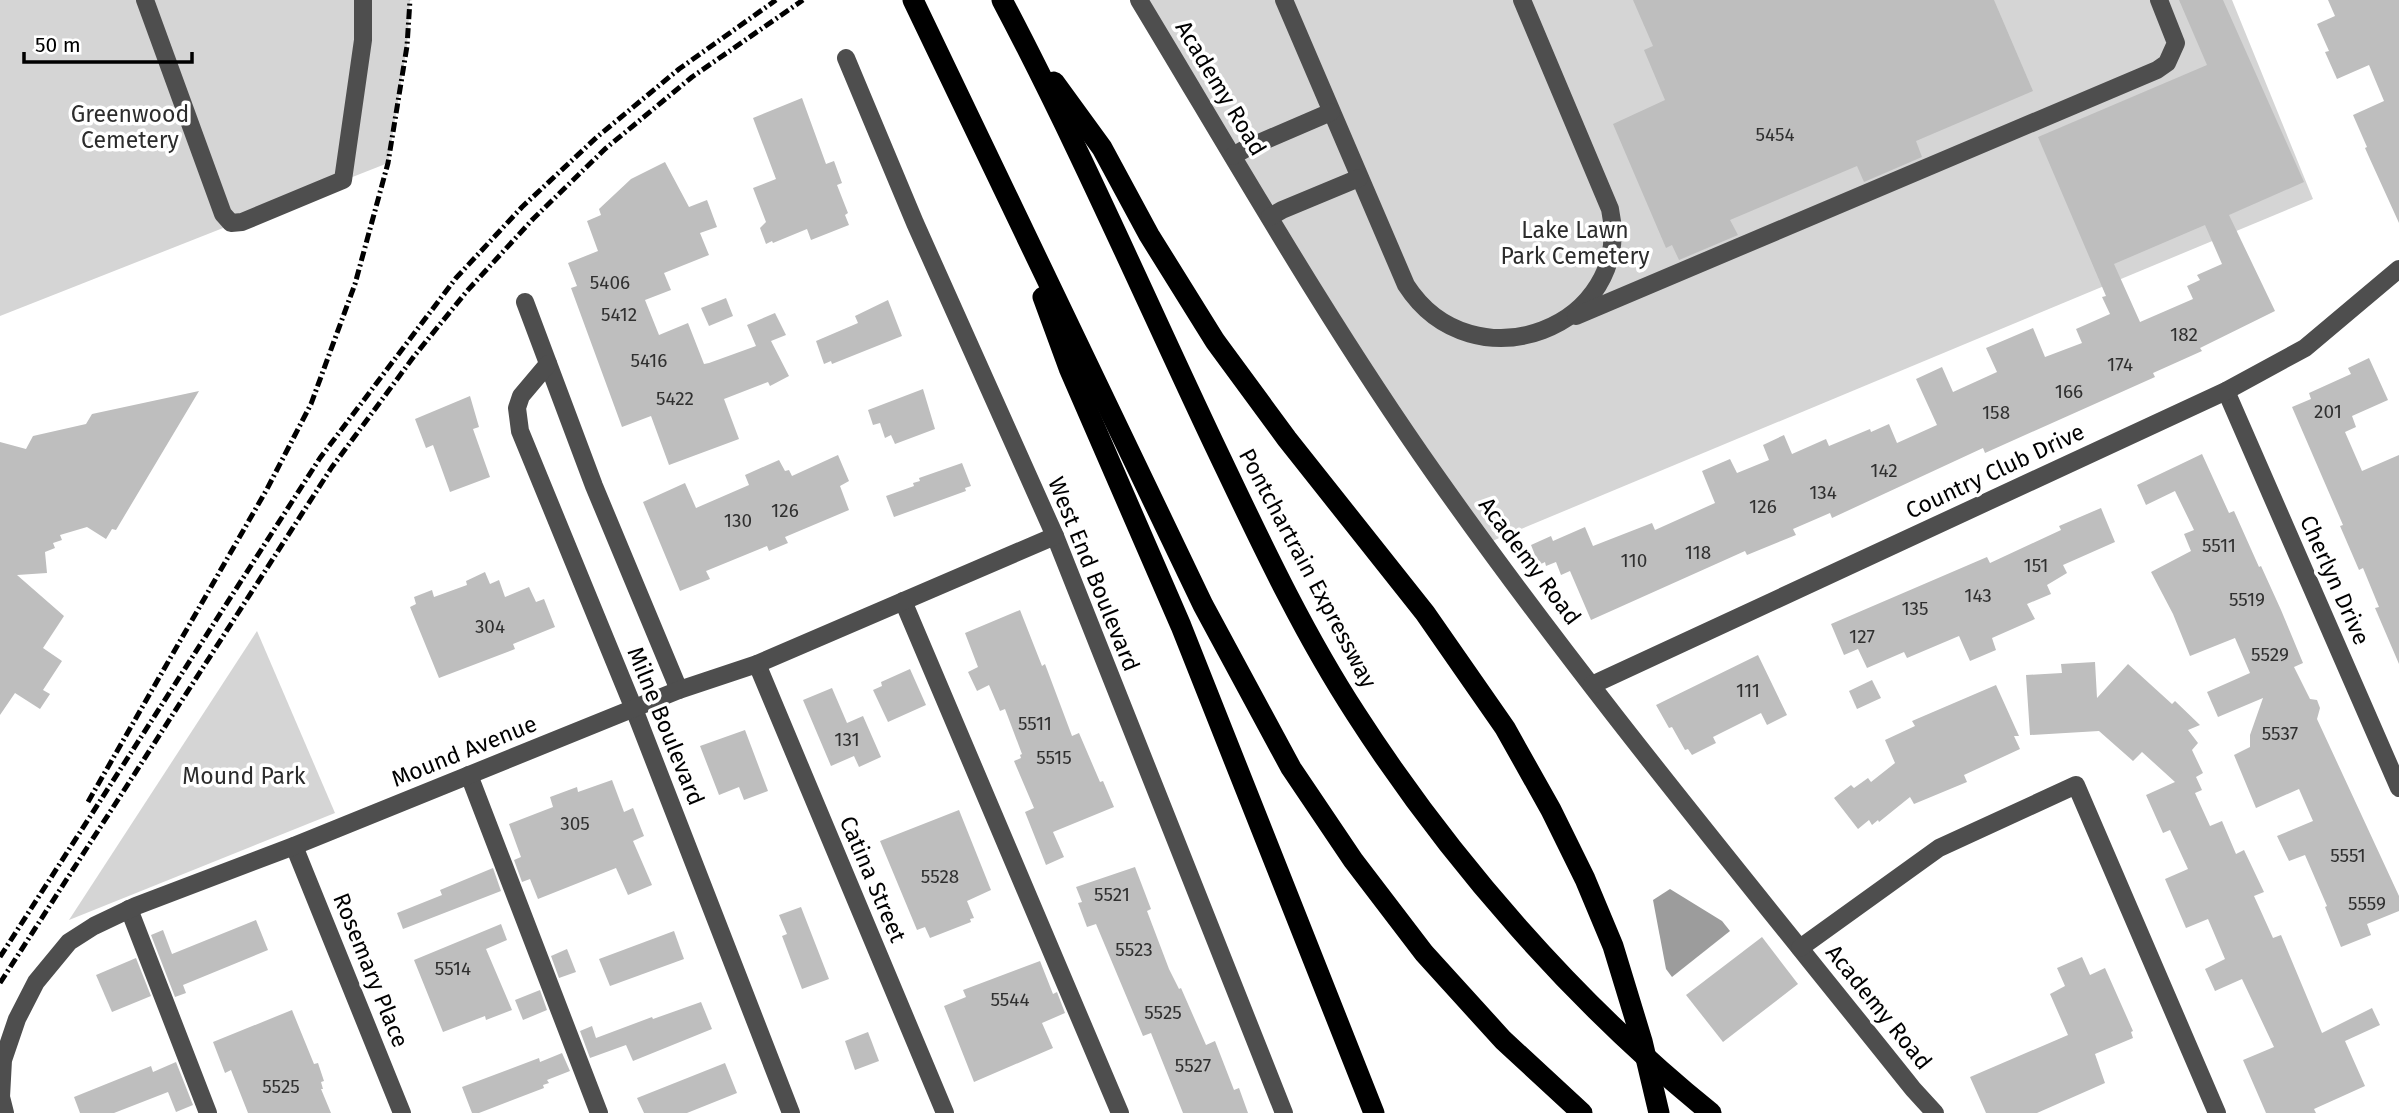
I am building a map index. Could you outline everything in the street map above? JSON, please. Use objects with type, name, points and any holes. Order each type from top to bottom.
[{"type":"highway","points":[[913,0],[1203,605],[1290,768],[1353,860],[1424,953],[1503,1040],[1582,1113]]},
{"type":"highway","name":"Pontchartrain Expressway","points":[[1003,0],[1251,522],[1307,632],[1356,714],[1429,817],[1508,916],[1609,1022],[1711,1113]]},
{"type":"highway","points":[[1024,41],[1102,148],[1149,235],[1215,341],[1287,439],[1425,613],[1505,727],[1551,810],[1585,879],[1613,946],[1642,1041],[1659,1113]]},
{"type":"highway","points":[[990,158],[1069,368],[1181,626],[1374,1113]]},
{"type":"street","points":[[145,0],[223,214],[231,223],[242,222],[343,180],[363,40],[363,0]]},
{"type":"street","name":"Academy Road","points":[[1139,0],[1326,309],[1432,471],[1592,685],[1800,948],[1935,1113]]},
{"type":"street","points":[[1284,0],[1406,285],[1418,301],[1439,320],[1473,336],[1502,340],[1530,335],[2157,69],[2167,63],[2176,43],[2160,0]]},
{"type":"street","points":[[1522,0],[1602,190],[1612,221],[1610,249],[1592,293],[1579,307],[1556,324]]},
{"type":"street","name":"West End Boulevard","points":[[846,58],[915,223],[1055,536],[1284,1113]]},
{"type":"street","points":[[1233,156],[1331,112]]},
{"type":"street","points":[[1270,217],[1359,178]]},
{"type":"street","name":"Country Club Drive","points":[[1592,685],[2226,391],[2305,348],[2399,269]]},
{"type":"street","name":"Milne Boulevard","points":[[525,302],[594,486],[680,690]]},
{"type":"street","name":"Milne Boulevard","points":[[548,364],[521,396],[517,408],[520,431],[634,709],[791,1113]]},
{"type":"street","name":"Cherlyn Drive","points":[[2226,391],[2399,789]]},
{"type":"street","name":"Mound Avenue","points":[[5,1113],[1,1097],[3,1060],[18,1019],[36,982],[69,942],[94,926],[129,909],[294,846],[680,690],[757,664],[1055,536]]},
{"type":"street","points":[[903,601],[1119,1113]]},
{"type":"street","name":"Catina Street","points":[[757,664],[945,1113]]},
{"type":"street","points":[[469,775],[598,1113]]},
{"type":"street","points":[[1800,948],[1938,848],[2076,785],[2217,1113]]},
{"type":"street","name":"Rosemary Place","points":[[294,846],[402,1113]]},
{"type":"street","points":[[129,909],[208,1113]]},
{"type":"green space","name":"Greenwood Cemetery","points":[[0,0],[410,0],[407,46],[388,163],[0,316]]},
{"type":"green space","name":"Lake Lawn Park Cemetery","points":[[1139,0],[2232,0],[2313,199],[1485,544]]},
{"type":"green space","name":"Mound Park","points":[[257,631],[335,813],[69,920]]},
{"type":"shaded area","points":[[1670,889],[1722,921],[1730,931],[1672,977],[1666,969],[1653,900]]},
{"type":"building","points":[[1633,0],[1994,0],[2033,91],[1916,141],[1922,157],[1864,182],[1857,166],[1730,220],[1738,235],[1679,260],[1672,245],[1666,248],[1613,124],[1665,100],[1644,50],[1653,46]]},
{"type":"building","points":[[2179,0],[2223,0],[2304,182],[2229,215],[2275,311],[2200,348],[2202,351],[2153,373],[2155,377],[1985,453],[1983,448],[1832,518],[1830,513],[1793,529],[1796,535],[1747,555],[1745,551],[1591,620],[1570,571],[1561,575],[1556,562],[1546,566],[1545,562],[1539,565],[1531,545],[1551,536],[1553,541],[1585,527],[1593,546],[1652,523],[1655,530],[1715,503],[1702,471],[1730,459],[1737,473],[1769,460],[1763,445],[1784,435],[1792,454],[1826,439],[1829,446],[1889,424],[1897,443],[1937,425],[1916,379],[1942,367],[1953,392],[1997,372],[1986,348],[2033,328],[2045,357],[2082,343],[2076,329],[2110,314],[2102,297],[2106,296],[2038,137],[2207,65]],"holes":[[[2205,225],[2222,264],[2197,275],[2200,280],[2187,286],[2193,299],[2140,322],[2114,264]]]},
{"type":"building","points":[[2328,0],[2399,0],[2399,223],[2353,115],[2384,101],[2369,65],[2337,79],[2317,24],[2335,16]]},
{"type":"building","points":[[802,98],[826,164],[834,161],[842,183],[837,185],[848,213],[845,215],[849,225],[811,240],[807,229],[766,244],[760,228],[766,222],[753,188],[776,179],[753,118]]},
{"type":"building","points":[[665,162],[689,207],[707,200],[717,227],[700,233],[709,255],[664,273],[671,290],[645,300],[659,335],[688,323],[704,364],[756,346],[747,325],[775,313],[786,335],[771,341],[789,376],[770,386],[768,382],[724,399],[739,439],[669,465],[651,416],[622,427],[571,288],[577,286],[568,263],[598,251],[587,221],[601,215],[599,209],[631,179]]},
{"type":"building","points":[[726,298],[733,316],[709,326],[701,308]]},
{"type":"building","points":[[888,300],[902,336],[832,364],[831,361],[824,364],[816,341],[858,323],[855,316]]},
{"type":"building","points":[[2369,358],[2388,400],[2352,416],[2356,427],[2345,432],[2362,471],[2399,455],[2399,664],[2375,608],[2379,607],[2363,568],[2359,570],[2340,526],[2343,525],[2292,407],[2311,399],[2309,393],[2351,374],[2348,368]]},
{"type":"building","points":[[923,389],[935,429],[895,444],[891,435],[885,438],[880,423],[873,425],[868,410]]},
{"type":"building","points":[[199,391],[116,530],[112,529],[106,539],[87,527],[60,535],[62,540],[53,543],[55,548],[45,552],[47,573],[17,575],[64,616],[43,648],[62,661],[43,690],[50,694],[40,709],[15,693],[0,715],[0,442],[26,449],[33,436],[86,424],[92,414]]},
{"type":"building","points":[[470,396],[479,427],[473,429],[490,477],[450,492],[433,445],[426,448],[415,419]]},
{"type":"building","points":[[2202,454],[2229,513],[2234,511],[2281,610],[2303,663],[2294,667],[2310,699],[2317,700],[2320,708],[2317,719],[2399,896],[2399,911],[2367,924],[2371,935],[2341,947],[2305,855],[2289,861],[2277,836],[2313,821],[2299,789],[2256,808],[2234,755],[2250,747],[2250,735],[2263,698],[2218,717],[2207,692],[2250,673],[2235,638],[2190,656],[2173,614],[2151,572],[2191,551],[2184,534],[2194,530],[2175,491],[2146,505],[2137,485]]},
{"type":"building","points":[[838,455],[849,481],[840,486],[849,510],[785,537],[788,543],[769,551],[767,546],[706,571],[710,579],[680,591],[643,502],[685,483],[696,508],[749,485],[745,475],[779,460],[785,471],[789,470],[792,476]]},
{"type":"building","points":[[962,463],[971,486],[965,488],[966,491],[894,517],[886,496],[914,486],[913,483],[920,481],[919,478]]},
{"type":"building","points":[[2101,508],[2115,542],[2063,565],[2067,573],[2047,585],[2051,594],[2027,604],[2035,619],[1992,638],[1996,650],[1970,661],[1959,636],[1907,658],[1904,652],[1867,668],[1858,649],[1844,655],[1831,624],[1987,557],[1990,563],[2061,530],[2059,526]]},
{"type":"building","points":[[485,572],[490,584],[499,580],[505,597],[529,587],[536,602],[544,599],[555,627],[513,644],[515,649],[439,678],[410,607],[416,604],[414,597],[432,590],[434,597],[467,585],[466,581]]},
{"type":"building","points":[[1020,610],[1042,666],[1045,664],[1072,736],[1079,733],[1114,807],[1053,832],[1064,857],[1046,865],[1025,812],[1034,808],[1014,761],[1021,758],[1022,754],[1005,709],[1000,711],[989,685],[977,691],[968,672],[978,667],[965,633]]},
{"type":"building","points":[[1758,655],[1787,715],[1767,725],[1761,713],[1713,737],[1716,743],[1692,755],[1688,749],[1685,750],[1672,727],[1669,728],[1656,705]]},
{"type":"building","points":[[2095,662],[2097,698],[2128,664],[2172,704],[2175,701],[2200,725],[2188,730],[2198,743],[2192,750],[2203,773],[2196,777],[2202,790],[2195,793],[2210,826],[2222,821],[2236,854],[2244,850],[2264,892],[2254,896],[2273,938],[2281,935],[2322,1033],[2372,1008],[2380,1025],[2345,1041],[2365,1086],[2314,1109],[2316,1113],[2266,1113],[2243,1060],[2274,1047],[2242,979],[2215,991],[2205,969],[2225,959],[2208,919],[2186,928],[2165,879],[2188,869],[2170,830],[2163,833],[2146,795],[2175,782],[2142,752],[2133,761],[2099,731],[2030,735],[2026,675],[2062,673],[2061,664]]},
{"type":"building","points":[[910,669],[926,705],[888,722],[873,690],[882,686],[881,682]]},
{"type":"building","points":[[1872,680],[1881,698],[1857,709],[1849,691]]},
{"type":"building","points":[[1996,685],[2019,736],[2014,736],[2020,749],[1964,775],[1967,782],[1914,804],[1910,797],[1879,822],[1878,820],[1872,825],[1869,820],[1858,829],[1834,798],[1851,785],[1854,788],[1868,778],[1871,782],[1895,763],[1885,740],[1915,726],[1912,721]]},
{"type":"building","points":[[832,688],[847,723],[863,716],[881,757],[859,767],[854,756],[831,766],[803,700]]},
{"type":"building","points":[[745,730],[768,791],[744,800],[739,787],[719,795],[700,746]]},
{"type":"building","points":[[612,780],[624,812],[633,808],[644,836],[633,841],[652,885],[628,895],[616,868],[538,899],[530,879],[522,882],[514,860],[521,857],[509,824],[553,807],[550,797],[577,787],[578,792]]},
{"type":"building","points":[[959,810],[991,890],[967,901],[974,918],[970,919],[971,922],[930,938],[925,927],[917,930],[880,841]]},
{"type":"building","points":[[1135,867],[1151,909],[1147,911],[1169,969],[1179,989],[1181,988],[1206,1045],[1215,1041],[1234,1090],[1239,1088],[1248,1113],[1183,1113],[1151,1033],[1143,1036],[1096,924],[1087,927],[1078,903],[1082,902],[1076,887]]},
{"type":"building","points":[[493,868],[501,891],[403,929],[397,913],[442,895],[440,890]]},
{"type":"building","points":[[801,907],[829,979],[802,989],[782,936],[787,934],[779,915]]},
{"type":"building","points":[[256,920],[268,950],[183,985],[186,993],[175,997],[151,935],[163,930],[172,954]]},
{"type":"building","points":[[501,924],[507,940],[486,949],[512,1010],[486,1020],[485,1016],[443,1032],[414,960]]},
{"type":"building","points":[[674,931],[684,959],[610,986],[599,959]]},
{"type":"building","points":[[1762,937],[1798,984],[1723,1042],[1686,995]]},
{"type":"building","points":[[567,949],[576,972],[559,978],[551,956]]},
{"type":"building","points":[[2082,957],[2090,975],[2105,968],[2133,1031],[2133,1038],[2095,1054],[2105,1083],[2037,1113],[1986,1113],[1970,1077],[2068,1035],[2050,994],[2065,986],[2057,968]]},
{"type":"building","points":[[136,958],[151,996],[112,1012],[96,975]]},
{"type":"building","points":[[1040,961],[1053,994],[1057,992],[1065,1013],[1042,1023],[1053,1048],[974,1082],[944,1006],[966,997],[963,990]]},
{"type":"building","points":[[540,990],[547,1010],[523,1020],[515,1000]]},
{"type":"building","points":[[701,1002],[712,1029],[633,1061],[626,1045],[590,1058],[580,1031],[592,1026],[596,1038]]},
{"type":"building","points":[[292,1010],[314,1064],[318,1063],[324,1081],[321,1082],[321,1089],[331,1113],[248,1113],[231,1070],[225,1073],[213,1042]]},
{"type":"building","points":[[868,1032],[879,1061],[855,1070],[845,1041]]},
{"type":"building","points":[[562,1053],[570,1071],[547,1080],[549,1083],[543,1085],[544,1088],[479,1113],[472,1113],[462,1087],[539,1058],[540,1062]]},
{"type":"building","points":[[176,1062],[193,1105],[176,1112],[168,1092],[114,1113],[80,1113],[74,1097],[151,1066],[153,1072]]},
{"type":"building","points":[[725,1063],[737,1093],[687,1113],[644,1113],[637,1098]]},
{"type":"railway","points":[[88,802],[267,489],[311,404],[355,284],[388,163],[407,46],[410,0]]},
{"type":"railway","points":[[0,957],[320,458],[456,278],[522,207],[597,137],[679,69],[776,0]]},
{"type":"railway","points":[[0,983],[332,467],[415,355],[467,291],[533,219],[605,149],[692,77],[803,0]]}]
